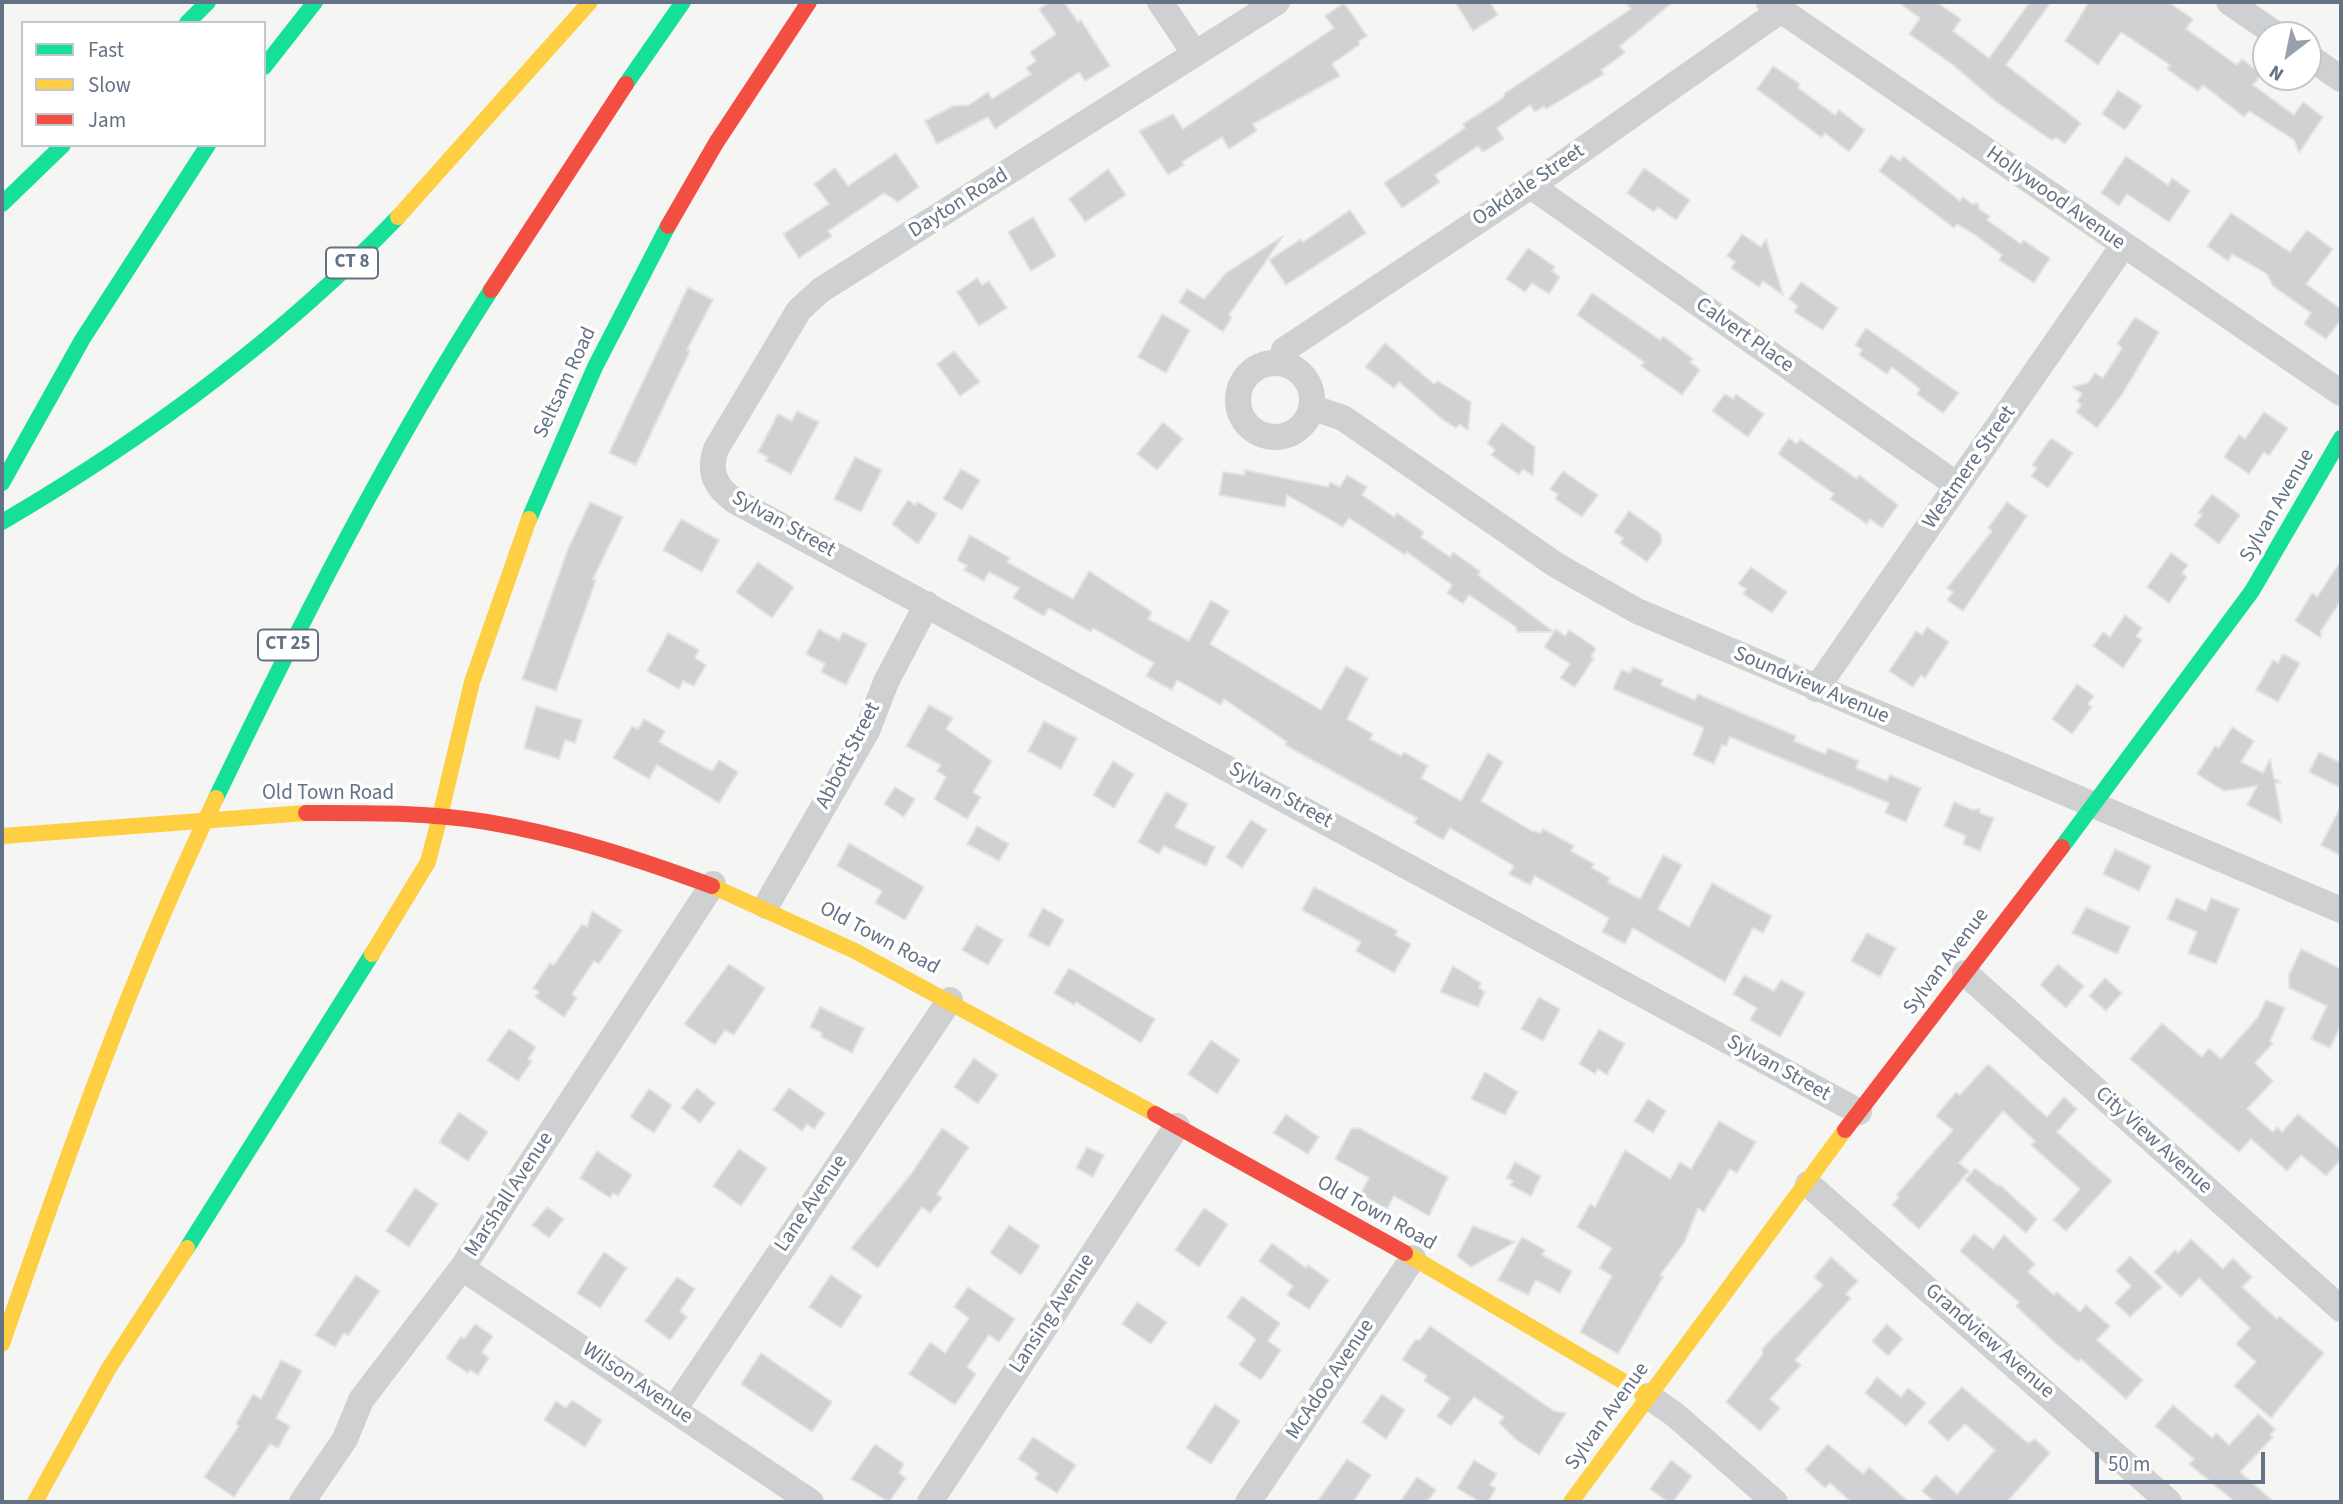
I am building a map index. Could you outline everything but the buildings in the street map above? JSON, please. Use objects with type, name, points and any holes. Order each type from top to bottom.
[{"type":"main road","points":[[189,21],[208,2]]},
{"type":"main road","points":[[266,64],[314,2]]},
{"type":"main road","name":"CT 8","points":[[2,522],[75,479],[177,409],[243,358],[328,286],[426,187],[590,2]]},
{"type":"main road","name":"CT 25","points":[[2,1344],[79,1122],[134,981],[229,766],[296,629],[374,483],[478,306],[575,156],[683,2]]},
{"type":"main road","name":"Seltsam Road","points":[[36,1502],[116,1357],[279,1105],[428,862],[440,816],[450,752],[462,710],[515,555],[568,424],[631,296],[691,186],[809,2]]},
{"type":"main road","points":[[2,204],[61,147]]},
{"type":"main road","points":[[2,484],[89,329],[207,147]]},
{"type":"main road","name":"Sylvan Avenue","points":[[1571,1502],[1859,1112],[2095,804],[2252,591],[2341,438]]},
{"type":"main road","name":"Old Town Road","points":[[2,836],[262,814],[381,813],[440,816],[561,838],[713,884],[864,952],[1413,1258],[1648,1396]]},
{"type":"street","points":[[1160,2],[1195,54]]},
{"type":"street","name":"Dayton Road","points":[[712,471],[716,449],[799,310],[821,290],[1277,2]]},
{"type":"street","points":[[2229,2],[2257,21]]},
{"type":"street","name":"Oakdale Street","points":[[1281,363],[1284,350],[1531,186],[1775,6]]},
{"type":"street","name":"Hollywood Avenue","points":[[1775,6],[2341,393]]},
{"type":"street","points":[[2322,66],[2341,79]]},
{"type":"street","name":"Calvert Place","points":[[1531,186],[1957,485]]},
{"type":"street","name":"Westmere Street","points":[[1816,689],[2123,246]]},
{"type":"street","points":[[1281,363],[1301,374],[1311,395],[1311,407],[1301,427],[1279,438],[1255,432],[1246,424],[1237,403],[1242,381],[1259,366],[1281,363]]},
{"type":"street","name":"Soundview Avenue","points":[[1311,407],[1343,418],[1556,565],[1637,611],[2341,910]]},
{"type":"street","name":"Sylvan Street","points":[[712,471],[716,484],[735,501],[1859,1112]]},
{"type":"street","name":"Abbott Street","points":[[766,906],[867,731],[886,682],[927,604]]},
{"type":"street","name":"Marshall Avenue","points":[[302,1502],[345,1439],[361,1400],[462,1268],[713,884]]},
{"type":"street","name":"City View Avenue","points":[[1965,973],[2341,1310]]},
{"type":"street","name":"Lane Avenue","points":[[675,1408],[950,1000]]},
{"type":"street","name":"Lansing Avenue","points":[[930,1502],[1177,1126]]},
{"type":"street","name":"Grandview Avenue","points":[[1808,1184],[2169,1502]]},
{"type":"street","name":"McAdoo Avenue","points":[[1248,1502],[1413,1258]]},
{"type":"street","name":"Wilson Avenue","points":[[462,1268],[675,1408],[811,1502]]},
{"type":"street","points":[[1648,1396],[1674,1414],[1775,1502]]},
{"type":"traffic: fast","points":[[189,21],[208,2]]},
{"type":"traffic: fast","points":[[266,64],[315,2]]},
{"type":"traffic: fast","points":[[626,84],[683,2]]},
{"type":"traffic: fast","points":[[2,204],[61,147]]},
{"type":"traffic: fast","points":[[2,483],[82,340],[207,147]]},
{"type":"traffic: fast","points":[[2,522],[109,456],[211,383],[307,304],[398,217]]},
{"type":"traffic: fast","points":[[529,519],[595,367],[668,226]]},
{"type":"traffic: fast","points":[[216,798],[380,476],[491,290]]},
{"type":"traffic: fast","points":[[2062,847],[2252,591],[2341,438]]},
{"type":"traffic: fast","points":[[187,1248],[372,954]]},
{"type":"traffic: slow","points":[[398,217],[590,2]]},
{"type":"traffic: slow","points":[[440,816],[472,682],[529,519]]},
{"type":"traffic: slow","points":[[2,1344],[75,1136],[128,999],[216,798]]},
{"type":"traffic: slow","points":[[2,836],[306,813]]},
{"type":"traffic: slow","points":[[372,954],[428,862],[440,816]]},
{"type":"traffic: slow","points":[[712,886],[855,951],[1155,1114]]},
{"type":"traffic: slow","points":[[1571,1502],[1845,1130]]},
{"type":"traffic: slow","points":[[35,1502],[109,1368],[187,1248]]},
{"type":"traffic: slow","points":[[1405,1253],[1648,1396]]},
{"type":"traffic: jam","points":[[668,226],[716,143],[809,2]]},
{"type":"traffic: jam","points":[[491,290],[626,84]]},
{"type":"traffic: jam","points":[[306,813],[419,815],[487,822],[601,849],[712,886]]},
{"type":"traffic: jam","points":[[1845,1130],[2062,847]]},
{"type":"traffic: jam","points":[[1155,1114],[1405,1253]]}]
